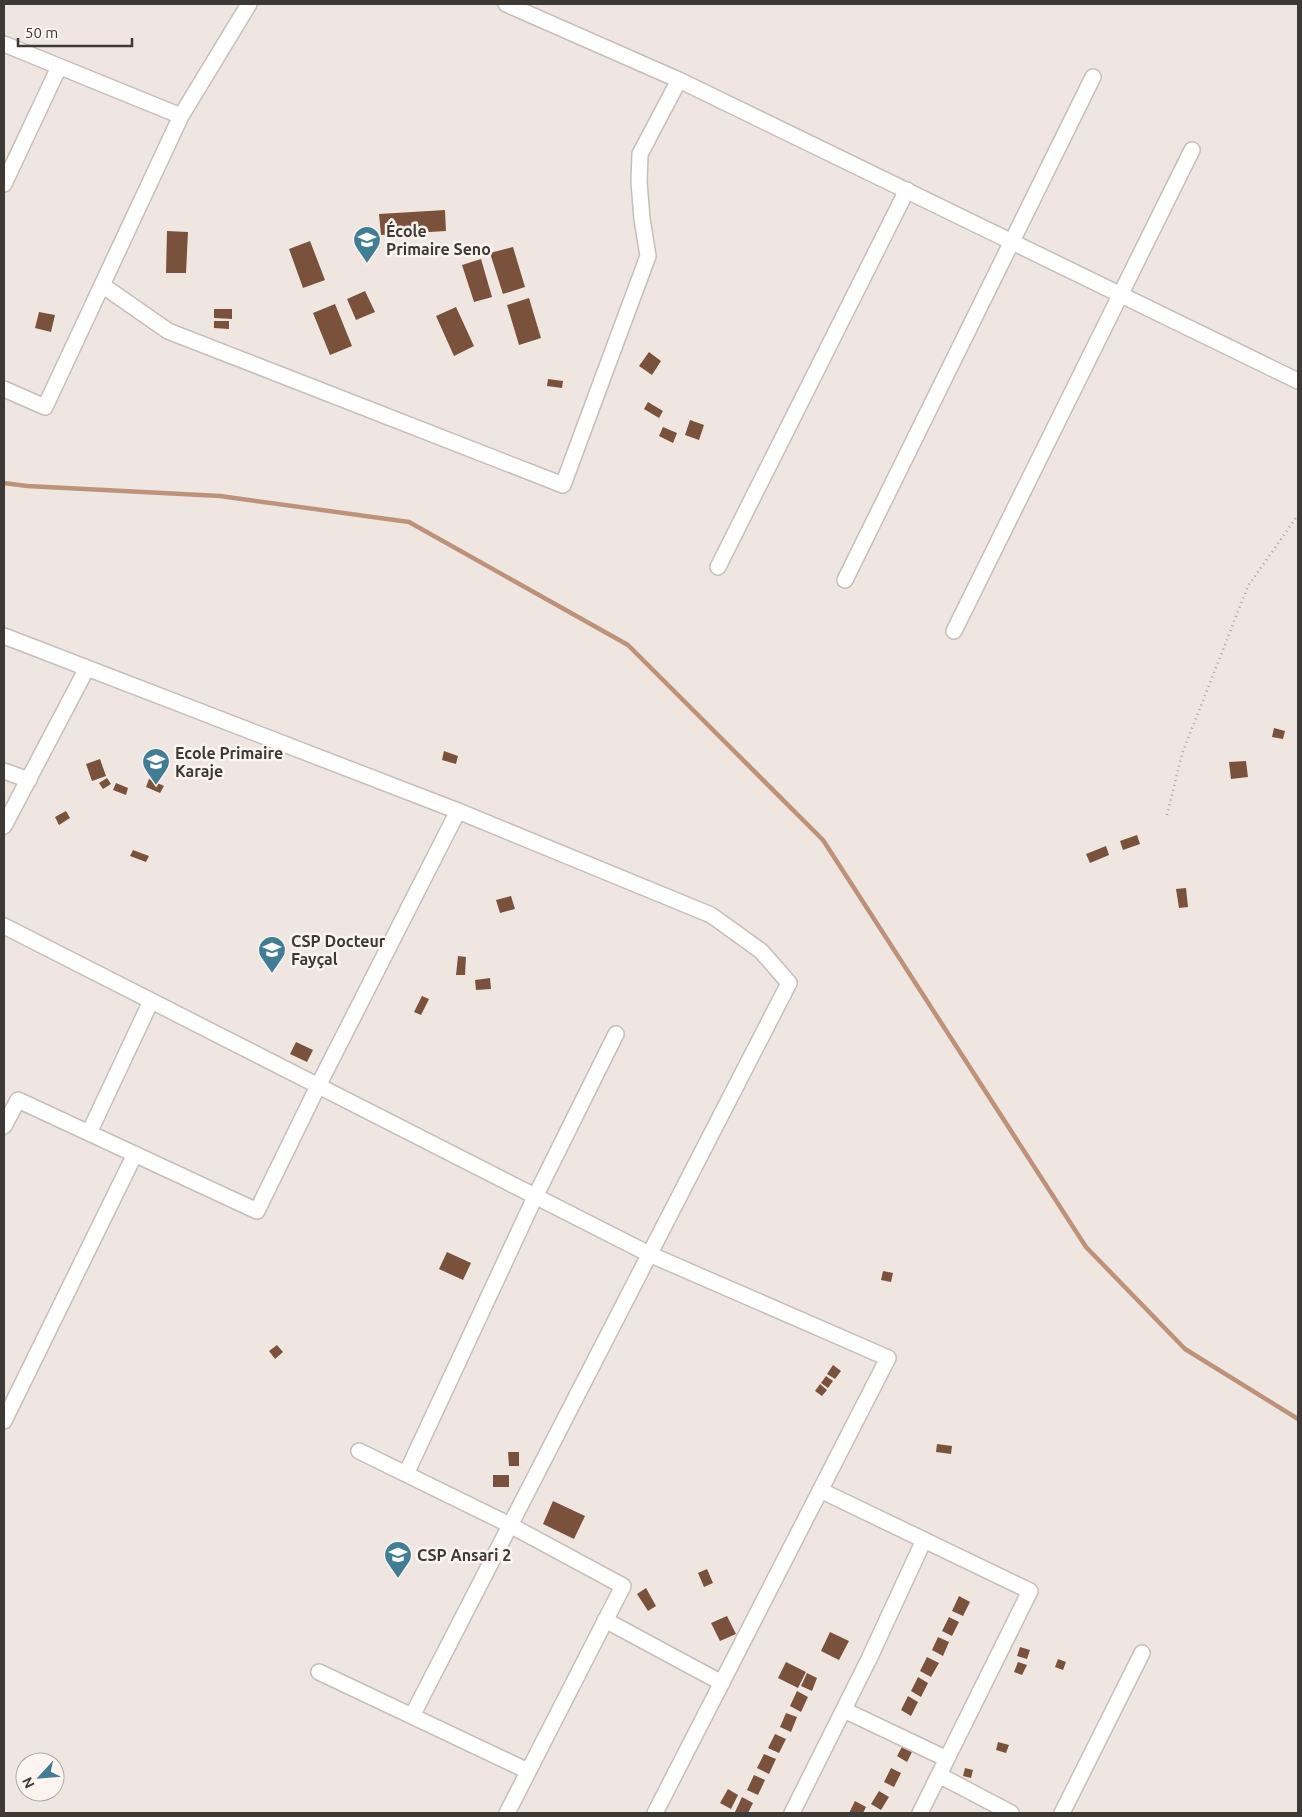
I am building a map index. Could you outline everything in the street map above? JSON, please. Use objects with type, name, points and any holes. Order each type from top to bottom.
[{"type":"street","points":[[4,389],[45,406],[181,116],[248,4]]},
{"type":"street","points":[[506,4],[679,80],[1298,380]]},
{"type":"street","points":[[4,44],[181,116]]},
{"type":"street","points":[[4,184],[59,67]]},
{"type":"street","points":[[845,580],[1093,77]]},
{"type":"street","points":[[102,285],[168,331],[563,485],[648,256],[639,182],[640,154],[679,80]]},
{"type":"street","points":[[954,631],[1192,150]]},
{"type":"street","points":[[718,567],[906,190]]},
{"type":"street","points":[[4,636],[458,811],[711,915],[761,951],[789,983],[412,1716]]},
{"type":"street","points":[[4,826],[87,668]]},
{"type":"street","points":[[4,771],[29,780]]},
{"type":"street","points":[[4,1126],[18,1100],[257,1211],[318,1086],[458,811]]},
{"type":"street","points":[[4,926],[649,1254],[888,1358],[655,1813]]},
{"type":"street","points":[[89,1133],[152,1001]]},
{"type":"street","points":[[406,1474],[535,1197],[616,1034]]},
{"type":"street","points":[[4,1421],[135,1154]]},
{"type":"street","points":[[359,1450],[510,1525],[623,1586],[507,1813]]},
{"type":"street","points":[[820,1490],[1030,1591],[920,1813]]},
{"type":"street","points":[[792,1813],[844,1710],[924,1540]]},
{"type":"street","points":[[605,1620],[722,1683]]},
{"type":"street","points":[[1062,1813],[1142,1654]]},
{"type":"street","points":[[319,1672],[528,1771]]},
{"type":"street","points":[[844,1710],[947,1759]]},
{"type":"street","points":[[939,1775],[1011,1813]]},
{"type":"path","points":[[1167,815],[1182,754],[1248,586],[1298,515]]},
{"type":"building","points":[[445,210],[446,231],[381,235],[379,214]]},
{"type":"building","points":[[167,231],[188,232],[186,273],[166,273]]},
{"type":"building","points":[[310,241],[325,280],[303,288],[289,249]]},
{"type":"building","points":[[513,247],[525,287],[503,294],[490,253]]},
{"type":"building","points":[[481,259],[492,297],[474,302],[462,265]]},
{"type":"building","points":[[365,291],[375,312],[356,320],[347,299]]},
{"type":"building","points":[[529,298],[541,338],[519,345],[507,305]]},
{"type":"building","points":[[335,304],[352,346],[330,355],[313,313]]},
{"type":"building","points":[[456,307],[474,346],[454,356],[436,316]]},
{"type":"building","points":[[214,309],[232,309],[232,319],[214,318]]},
{"type":"building","points":[[39,312],[55,315],[51,332],[35,328]]},
{"type":"building","points":[[214,321],[229,321],[229,329],[214,328]]},
{"type":"building","points":[[649,352],[661,361],[652,375],[639,366]]},
{"type":"building","points":[[548,379],[563,381],[562,388],[547,386]]},
{"type":"building","points":[[648,402],[663,411],[659,418],[644,409]]},
{"type":"building","points":[[690,420],[704,425],[699,440],[685,435]]},
{"type":"building","points":[[663,427],[677,433],[673,443],[659,436]]},
{"type":"building","points":[[1274,728],[1285,731],[1283,739],[1272,737]]},
{"type":"building","points":[[444,751],[458,756],[456,764],[442,760]]},
{"type":"building","points":[[100,759],[106,776],[92,781],[86,764]]},
{"type":"building","points":[[1246,761],[1248,777],[1231,779],[1229,762]]},
{"type":"building","points":[[107,778],[111,784],[103,789],[99,783]]},
{"type":"building","points":[[149,779],[164,786],[160,793],[146,787]]},
{"type":"building","points":[[116,783],[128,788],[126,795],[113,790]]},
{"type":"building","points":[[66,811],[70,818],[59,825],[55,817]]},
{"type":"building","points":[[1137,835],[1140,844],[1123,850],[1120,841]]},
{"type":"building","points":[[1106,846],[1109,855],[1090,863],[1086,854]]},
{"type":"building","points":[[133,850],[149,856],[146,862],[130,856]]},
{"type":"building","points":[[1186,888],[1188,907],[1179,908],[1176,889]]},
{"type":"building","points":[[511,896],[515,909],[500,913],[496,900]]},
{"type":"building","points":[[458,956],[466,957],[465,975],[456,975]]},
{"type":"building","points":[[490,978],[491,989],[476,990],[475,980]]},
{"type":"building","points":[[422,996],[429,999],[421,1015],[414,1012]]},
{"type":"building","points":[[296,1042],[313,1050],[307,1062],[290,1054]]},
{"type":"building","points":[[447,1252],[471,1263],[463,1280],[439,1269]]},
{"type":"building","points":[[883,1271],[893,1273],[891,1282],[881,1280]]},
{"type":"building","points":[[277,1345],[283,1352],[275,1359],[269,1351]]},
{"type":"building","points":[[833,1365],[841,1371],[835,1379],[827,1374]]},
{"type":"building","points":[[826,1376],[833,1381],[828,1388],[821,1383]]},
{"type":"building","points":[[820,1384],[827,1390],[822,1396],[815,1391]]},
{"type":"building","points":[[937,1444],[952,1446],[951,1454],[936,1452]]},
{"type":"building","points":[[508,1452],[519,1452],[519,1466],[509,1466]]},
{"type":"building","points":[[493,1475],[509,1475],[509,1487],[493,1487]]},
{"type":"building","points":[[553,1501],[585,1516],[574,1539],[543,1524]]},
{"type":"building","points":[[707,1569],[713,1583],[704,1587],[698,1573]]},
{"type":"building","points":[[646,1588],[656,1606],[648,1611],[637,1594]]},
{"type":"building","points":[[959,1596],[970,1602],[963,1616],[952,1611]]},
{"type":"building","points":[[727,1616],[736,1634],[720,1641],[711,1623]]},
{"type":"building","points":[[949,1617],[959,1622],[952,1636],[942,1631]]},
{"type":"building","points":[[830,1632],[849,1641],[839,1660],[821,1651]]},
{"type":"building","points":[[938,1637],[949,1642],[943,1656],[932,1650]]},
{"type":"building","points":[[1020,1647],[1030,1650],[1027,1659],[1017,1656]]},
{"type":"building","points":[[927,1657],[939,1663],[931,1677],[920,1671]]},
{"type":"building","points":[[1058,1659],[1066,1662],[1063,1670],[1055,1667]]},
{"type":"building","points":[[786,1662],[806,1672],[798,1688],[778,1678]]},
{"type":"building","points":[[1018,1662],[1027,1665],[1022,1675],[1014,1672]]},
{"type":"building","points":[[807,1673],[817,1678],[812,1691],[801,1686]]},
{"type":"building","points":[[918,1677],[928,1683],[921,1697],[911,1691]]},
{"type":"building","points":[[797,1691],[808,1697],[801,1712],[790,1706]]},
{"type":"building","points":[[908,1696],[918,1702],[911,1716],[901,1710]]},
{"type":"building","points":[[786,1713],[797,1717],[791,1732],[780,1727]]},
{"type":"building","points":[[775,1734],[786,1739],[779,1753],[768,1748]]},
{"type":"building","points":[[998,1742],[1009,1745],[1006,1753],[996,1750]]},
{"type":"building","points":[[903,1745],[913,1750],[907,1762],[897,1756]]},
{"type":"building","points":[[764,1754],[776,1759],[769,1774],[757,1768]]},
{"type":"building","points":[[891,1768],[901,1773],[894,1787],[884,1782]]},
{"type":"building","points":[[965,1768],[973,1770],[971,1778],[963,1776]]},
{"type":"building","points":[[754,1775],[765,1780],[758,1795],[747,1790]]},
{"type":"building","points":[[728,1789],[738,1795],[731,1809],[720,1803]]},
{"type":"building","points":[[879,1791],[889,1797],[881,1810],[871,1804]]},
{"type":"building","points":[[742,1797],[753,1803],[748,1813],[735,1812]]},
{"type":"building","points":[[855,1801],[866,1807],[863,1813],[849,1813]]},
{"type":"waterway","points":[[4,483],[27,486],[220,496],[409,522],[628,645],[823,840],[1086,1247],[1185,1349],[1298,1419]]},
{"type":"place","name":"École Primaire Seno","points":[[367,264]]},
{"type":"place","name":"Ecole Primaire Karaje","points":[[156,786]]},
{"type":"place","name":"CSP Docteur Fayçal","points":[[272,974]]},
{"type":"place","name":"CSP Ansari 2","points":[[398,1579]]}]
